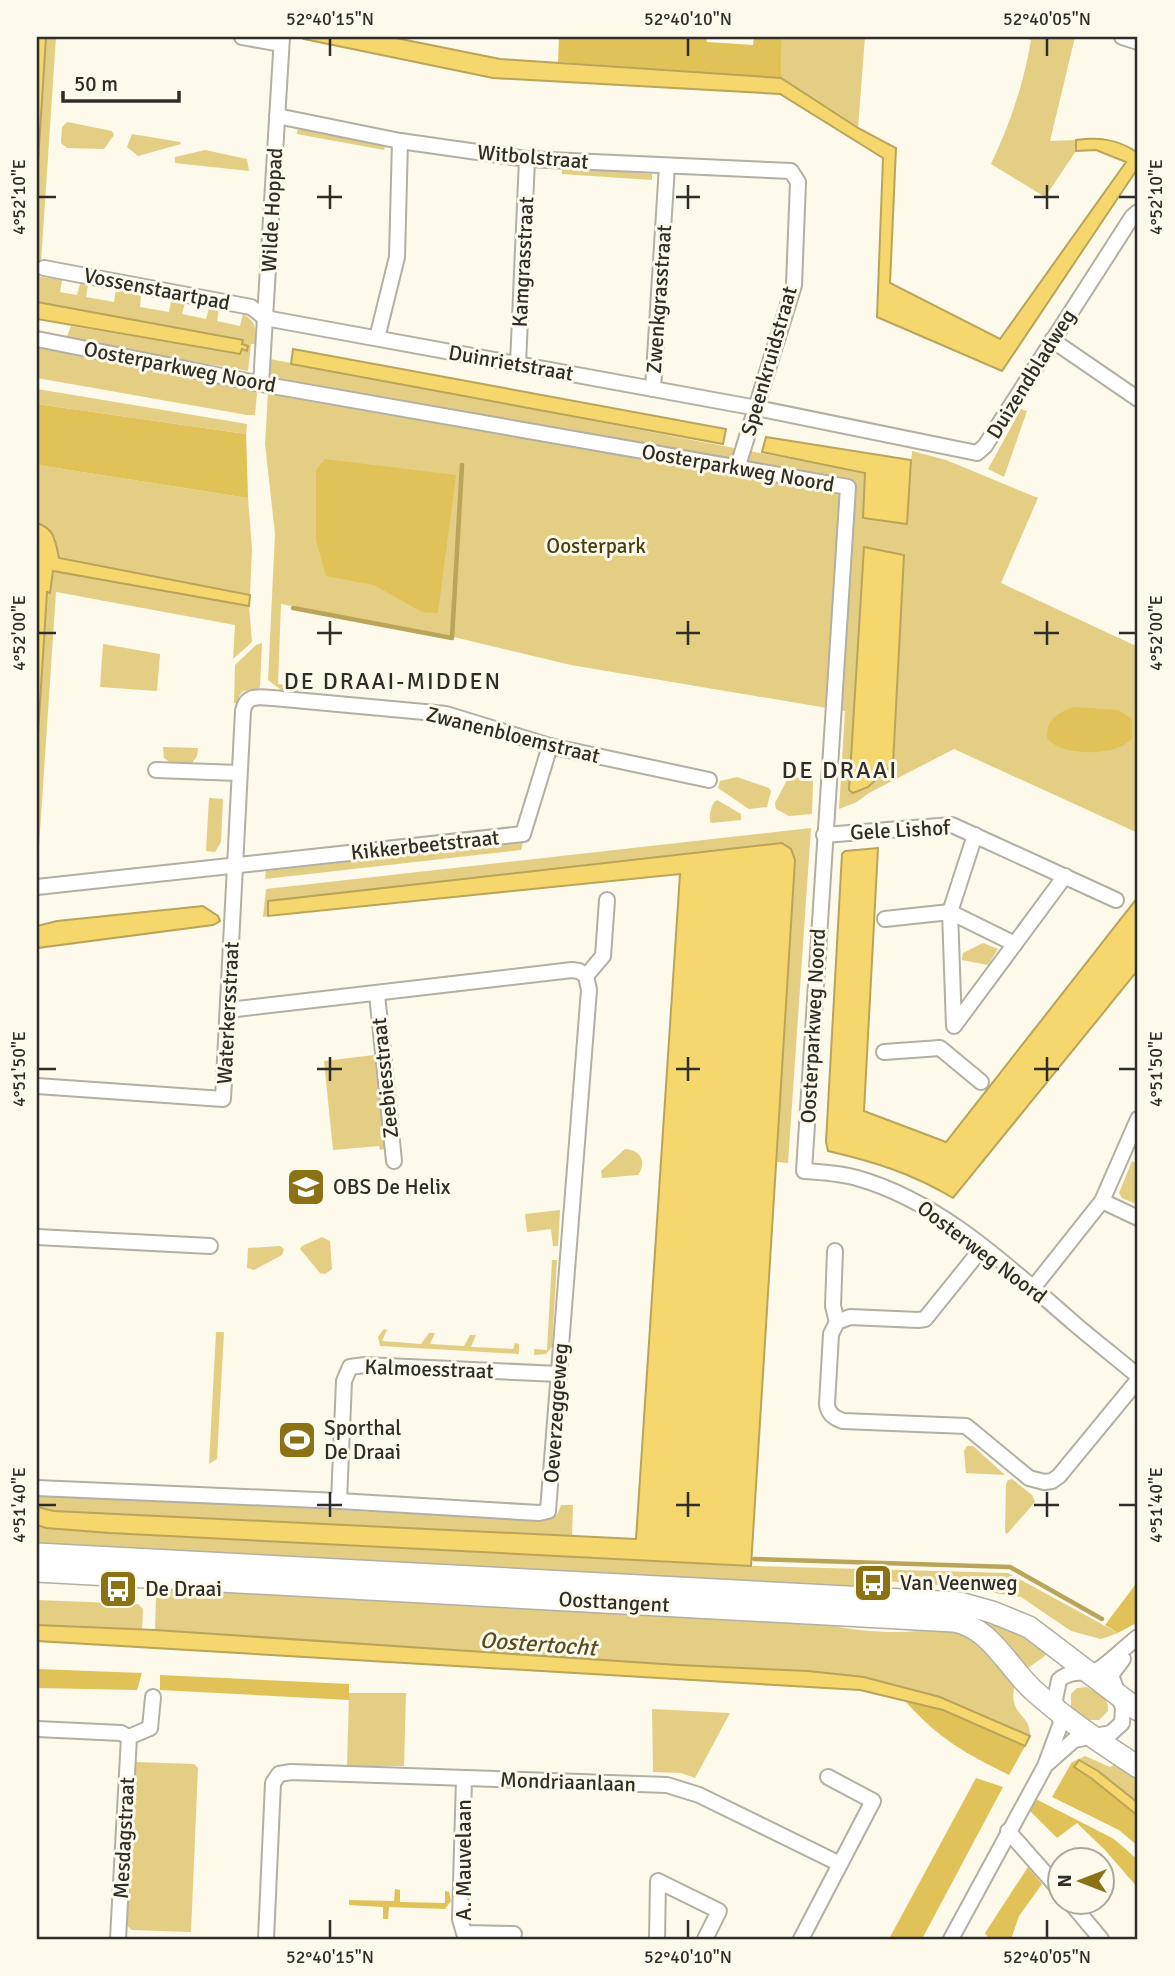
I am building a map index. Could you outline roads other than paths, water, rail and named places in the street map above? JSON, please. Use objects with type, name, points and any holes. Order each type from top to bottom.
[{"type":"main road","name":"Oosttangent","points":[[37,1554],[960,1603],[1029,1627],[1138,1710]]},
{"type":"main road","name":"Oosttangent","points":[[37,1571],[954,1621],[965,1623],[980,1632],[1032,1690],[1138,1767]]},
{"type":"street","points":[[242,37],[281,40]]},
{"type":"street","points":[[1122,37],[1138,42]]},
{"type":"street","name":"Wilde Hoppad","points":[[261,384],[281,40]]},
{"type":"street","name":"Witbolstraat","points":[[277,116],[400,141],[527,159],[792,171]]},
{"type":"street","points":[[377,338],[397,257],[400,141]]},
{"type":"street","name":"Kamgrasstraat","points":[[518,364],[527,159]]},
{"type":"street","name":"Zwenkgrasstraat","points":[[653,389],[667,166]]},
{"type":"street","name":"Speenkruidstraat","points":[[737,469],[794,285],[799,182],[792,171]]},
{"type":"street","name":"Duizendbladweg","points":[[757,408],[976,453],[985,446],[1132,217],[1138,212]]},
{"type":"street","name":"Vossenstaartpad","points":[[44,268],[251,307],[265,318]]},
{"type":"street","name":"Duinrietstraat","points":[[265,318],[757,408]]},
{"type":"street","name":"Oosterparkweg Noord","points":[[37,339],[261,384],[848,487],[804,1171]]},
{"type":"street","points":[[1052,340],[1138,398]]},
{"type":"street","name":"Waterkersstraat","points":[[37,1086],[223,1099],[244,706],[254,696],[272,698]]},
{"type":"street","name":"Zwanenbloemstraat","points":[[272,698],[446,714],[550,746],[709,779]]},
{"type":"street","name":"Kikkerbeetstraat","points":[[234,866],[523,834],[550,746]]},
{"type":"street","points":[[156,770],[239,773]]},
{"type":"street","name":"Gele Lishof","points":[[824,835],[952,825],[1116,900]]},
{"type":"street","name":"Gele Lishof","points":[[954,1026],[950,912],[975,835]]},
{"type":"street","points":[[37,887],[234,866]]},
{"type":"street","points":[[940,1048],[1065,876]]},
{"type":"street","points":[[228,1010],[572,970],[586,976],[603,956],[607,900]]},
{"type":"street","points":[[886,919],[950,912],[1015,944]]},
{"type":"street","name":"Oeverzeggeweg","points":[[37,1488],[539,1513],[548,1511],[589,990],[586,976]]},
{"type":"street","name":"Zeebiesstraat","points":[[377,994],[394,1161]]},
{"type":"street","points":[[884,1052],[940,1048],[981,1082]]},
{"type":"street","points":[[1033,1288],[1102,1201],[1138,1119]]},
{"type":"street","name":"Oosterweg Noord","points":[[804,1171],[847,1175],[901,1195],[934,1213],[983,1247],[1138,1378]]},
{"type":"street","points":[[1102,1201],[1138,1218]]},
{"type":"street","points":[[37,1237],[210,1246]]},
{"type":"street","points":[[983,1247],[925,1319],[850,1317],[837,1322],[831,1334],[827,1404],[835,1419],[966,1426],[1030,1478],[1052,1481],[1059,1476],[1138,1378]]},
{"type":"street","points":[[835,1251],[832,1307],[837,1322]]},
{"type":"street","name":"Kalmoesstraat","points":[[339,1501],[344,1381],[346,1372],[357,1365],[559,1374]]},
{"type":"street","points":[[951,1939],[1045,1766],[1061,1723],[1055,1693],[1059,1680],[1070,1672],[1089,1672],[1101,1668],[1138,1639]]},
{"type":"street","points":[[1045,1766],[1074,1740],[1111,1733],[1122,1723],[1123,1708],[1112,1682],[1113,1670],[1138,1639]]},
{"type":"street","points":[[37,1730],[121,1733],[129,1737],[150,1728],[153,1697]]},
{"type":"street","name":"Mesdagstraat","points":[[118,1939],[129,1737]]},
{"type":"street","name":"Mondriaanlaan","points":[[266,1939],[273,1783],[279,1774],[291,1772],[667,1786],[699,1795],[840,1864]]},
{"type":"street","points":[[801,1939],[873,1801],[828,1776]]},
{"type":"street","name":"A. Mauvelaan","points":[[464,1779],[460,1919],[464,1933],[514,1934]]},
{"type":"street","points":[[1008,1831],[1046,1875]]},
{"type":"street","points":[[657,1939],[658,1881],[719,1911],[705,1939]]},
{"type":"street","points":[[1082,1916],[1101,1939]]},
{"type":"waterway","points":[[293,608],[452,638],[462,465]]},
{"type":"waterway","points":[[754,1559],[1010,1567],[1102,1619]]},
{"type":"place","name":"OBS De Helix","points":[[306,1187]]},
{"type":"place","name":"Sporthal De Draai","points":[[297,1440]]},
{"type":"place","name":"Van Veenweg","points":[[873,1583]]},
{"type":"place","name":"De Draai","points":[[118,1589]]},
{"type":"district","name":"DE DRAAI-MIDDEN","points":[[393,681]]},
{"type":"district","name":"DE DRAAI","points":[[840,770]]},
{"type":"park label","name":"Oosterpark","points":[[596,546]]},
{"type":"water label","name":"Oostertocht","points":[[538,1644]]}]
